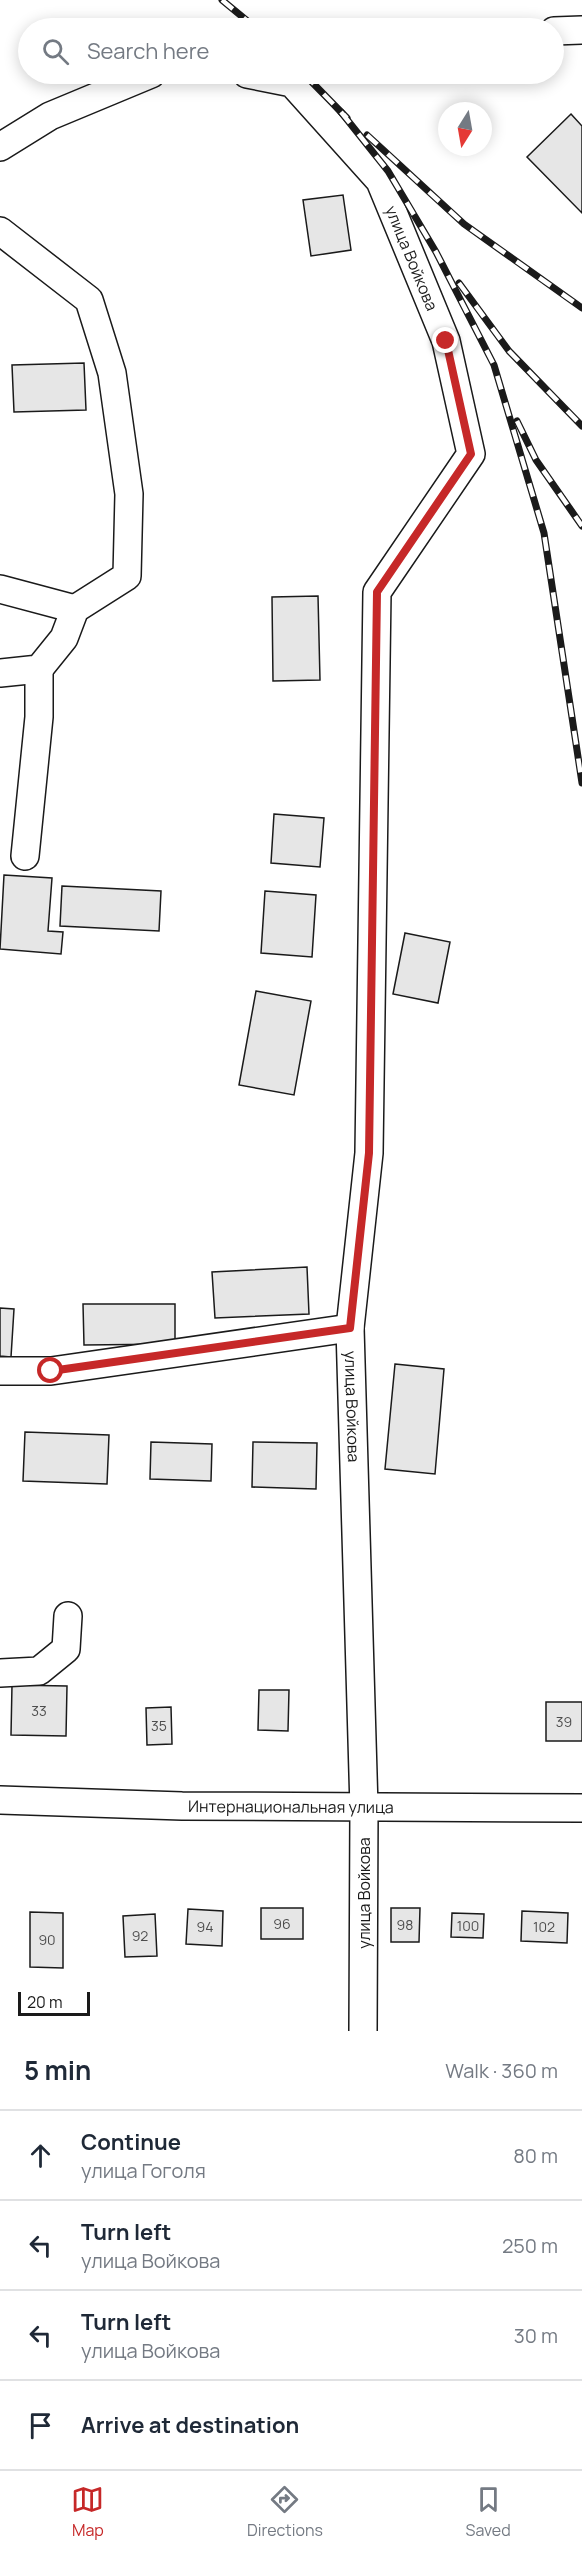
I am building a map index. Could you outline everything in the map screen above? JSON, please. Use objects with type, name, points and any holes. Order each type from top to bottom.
[{"type":"street","points":[[564,31],[582,30]]},
{"type":"street","points":[[0,147],[50,116],[127,84]]},
{"type":"street","name":"улица Войкова","points":[[293,84],[380,181],[446,341],[471,454],[377,592],[369,1153],[350,1328],[364,1808],[363,2031]]},
{"type":"street","points":[[0,231],[89,300],[112,373],[129,494],[127,576],[75,609],[64,638],[39,669],[39,717],[25,856]]},
{"type":"street","points":[[0,589],[75,609]]},
{"type":"street","points":[[0,673],[39,669]]},
{"type":"street","points":[[0,1371],[51,1371],[350,1328]]},
{"type":"street","points":[[0,1673],[39,1671],[66,1649],[68,1616]]},
{"type":"street","name":"Интернациональная улица","points":[[0,1800],[364,1808],[582,1808]]},
{"type":"building","points":[[571,114],[582,126],[582,213],[527,157]]},
{"type":"building","points":[[343,195],[351,250],[311,256],[303,200]]},
{"type":"building","points":[[84,363],[86,410],[14,412],[12,365]]},
{"type":"building","points":[[318,596],[320,680],[273,681],[272,597]]},
{"type":"building","points":[[274,814],[324,818],[320,867],[271,863]]},
{"type":"building","points":[[4,875],[52,878],[48,931],[63,932],[61,954],[0,949]]},
{"type":"building","points":[[62,886],[161,891],[159,931],[60,926]]},
{"type":"building","points":[[265,891],[316,895],[312,957],[261,953]]},
{"type":"building","points":[[405,933],[450,942],[438,1003],[393,994]]},
{"type":"building","points":[[256,991],[311,1001],[294,1095],[239,1085]]},
{"type":"building","points":[[307,1267],[309,1314],[215,1318],[212,1272]]},
{"type":"building","points":[[83,1304],[175,1304],[175,1344],[84,1345]]},
{"type":"building","points":[[0,1308],[14,1309],[11,1357],[0,1356]]},
{"type":"building","points":[[395,1364],[444,1369],[435,1474],[385,1469]]},
{"type":"building","points":[[25,1432],[109,1435],[107,1484],[23,1481]]},
{"type":"building","points":[[151,1442],[212,1444],[211,1481],[150,1479]]},
{"type":"building","points":[[253,1442],[317,1443],[316,1489],[252,1487]]},
{"type":"building","points":[[12,1685],[67,1686],[66,1736],[11,1735]]},
{"type":"building","points":[[259,1690],[289,1690],[288,1731],[258,1730]]},
{"type":"building","points":[[546,1702],[582,1702],[582,1741],[546,1741]]},
{"type":"building","points":[[171,1707],[172,1744],[147,1745],[146,1708]]},
{"type":"building","points":[[261,1908],[303,1908],[303,1939],[261,1939]]},
{"type":"building","points":[[391,1908],[420,1908],[419,1942],[391,1942]]},
{"type":"building","points":[[188,1909],[223,1911],[222,1946],[186,1944]]},
{"type":"building","points":[[522,1911],[568,1913],[567,1943],[521,1941]]},
{"type":"building","points":[[30,1912],[63,1913],[63,1968],[30,1967]]},
{"type":"building","points":[[452,1913],[484,1914],[483,1938],[451,1937]]},
{"type":"building","points":[[155,1914],[157,1956],[125,1957],[123,1916]]},
{"type":"railway","points":[[222,0],[244,18]]},
{"type":"railway","points":[[314,84],[347,118]]},
{"type":"railway","points":[[341,112],[388,171],[436,252],[494,365],[544,533],[582,783]]},
{"type":"railway","points":[[367,135],[464,224],[582,308]]},
{"type":"railway","points":[[459,283],[509,351],[582,426]]},
{"type":"railway","points":[[517,421],[536,460],[582,526]]},
{"type":"route","points":[[51,1371],[350,1328],[369,1153],[377,592],[471,454],[446,341]]}]
